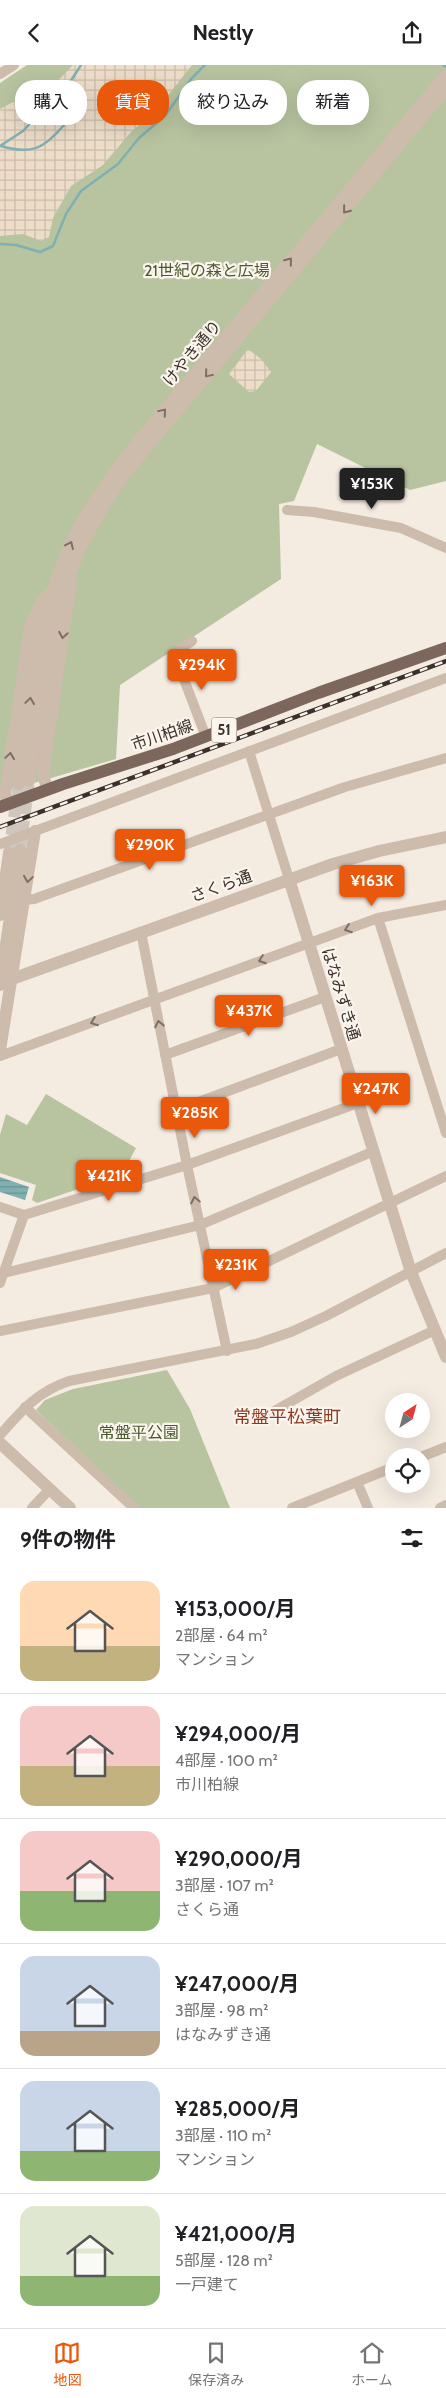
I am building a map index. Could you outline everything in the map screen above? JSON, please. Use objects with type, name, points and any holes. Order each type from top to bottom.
[{"type":"main road","name":"市川柏線","points":[[4,806],[47,789],[206,737],[318,693],[446,648]]},
{"type":"street","points":[[0,74],[14,65]]},
{"type":"street","points":[[385,155],[446,75]]},
{"type":"street","points":[[385,155],[446,89]]},
{"type":"street","name":"けやき通り","points":[[56,593],[71,570],[104,505],[128,471],[385,155]]},
{"type":"street","name":"けやき通り","points":[[56,593],[71,542],[94,501],[119,465],[385,155]]},
{"type":"street","points":[[287,509],[401,528],[446,548]]},
{"type":"street","points":[[47,789],[43,775],[72,584],[71,570]]},
{"type":"street","points":[[24,783],[42,626],[56,593]]},
{"type":"street","points":[[4,806],[25,647],[35,613],[42,601],[56,593]]},
{"type":"street","points":[[192,641],[174,653],[206,737]]},
{"type":"street","points":[[0,915],[10,849],[35,831],[446,678]]},
{"type":"street","name":"はなみずき通","points":[[249,751],[340,1049],[411,1272],[446,1357]]},
{"type":"street","points":[[25,900],[34,899],[345,787],[446,758]]},
{"type":"street","points":[[5,982],[25,900],[35,831]]},
{"type":"street","name":"さくら通","points":[[5,982],[289,879],[379,851],[446,837]]},
{"type":"street","points":[[0,1050],[5,982],[10,849]]},
{"type":"street","points":[[0,1056],[378,918],[446,905]]},
{"type":"street","points":[[378,918],[442,1103],[446,1133]]},
{"type":"street","points":[[141,932],[212,1288],[227,1351]]},
{"type":"street","points":[[165,1055],[325,997]]},
{"type":"street","points":[[176,1111],[340,1049]]},
{"type":"street","points":[[0,1207],[24,1215],[187,1165],[358,1103]]},
{"type":"street","points":[[2,1278],[200,1225],[374,1151]]},
{"type":"street","points":[[0,1331],[212,1288],[446,1176]]},
{"type":"street","points":[[2,1278],[24,1215]]},
{"type":"street","points":[[0,1435],[35,1397],[55,1386],[69,1381],[227,1351],[290,1332],[446,1253]]},
{"type":"street","points":[[262,1418],[336,1376],[435,1330]]},
{"type":"street","points":[[26,1407],[134,1508]]},
{"type":"street","points":[[0,1443],[70,1508]]},
{"type":"street","points":[[430,1453],[446,1447]]},
{"type":"street","points":[[292,1508],[385,1471]]},
{"type":"street","points":[[357,1482],[368,1508]]},
{"type":"street","points":[[32,1508],[50,1489]]},
{"type":"street","points":[[440,1508],[446,1505]]},
{"type":"green space","name":"21世紀の森と広場","points":[[27,65],[446,65],[446,481],[410,490],[317,444],[294,501],[279,504],[281,579],[120,685],[116,759],[0,793],[0,83]]},
{"type":"green space","points":[[46,1094],[136,1148],[122,1174],[37,1203],[32,1200],[36,1185],[0,1173],[0,1135],[6,1114],[27,1125]]},
{"type":"green space","name":"常盤平公園","points":[[167,1370],[190,1409],[230,1508],[139,1508],[36,1410],[45,1400],[73,1389]]},
{"type":"shaded area","points":[[73,65],[192,65],[169,94],[169,80],[97,80],[97,125],[139,125],[131,132],[103,165],[71,186],[53,218],[49,237],[41,241],[23,234],[0,236],[0,109],[15,102],[15,125],[87,125],[87,80],[59,80]]},
{"type":"shaded area","points":[[248,349],[261,359],[271,372],[256,391],[249,392],[229,374]]},
{"type":"water","points":[[0,1177],[29,1187],[25,1200],[0,1192]]},
{"type":"waterway","points":[[0,146],[23,131],[72,79],[81,65]]},
{"type":"waterway","points":[[0,244],[16,245],[40,252],[53,246],[66,214],[81,191],[118,164],[139,138],[165,116],[191,79],[205,65]]},
{"type":"waterway","points":[[1,146],[21,150],[36,148],[50,140],[64,125]]},
{"type":"tunnel","points":[[20,850],[29,781]]},
{"type":"tunnel","points":[[9,853],[19,784]]},
{"type":"railway","points":[[0,827],[446,661]]},
{"type":"district","name":"常盤平松葉町","points":[[287,1417]]}]
